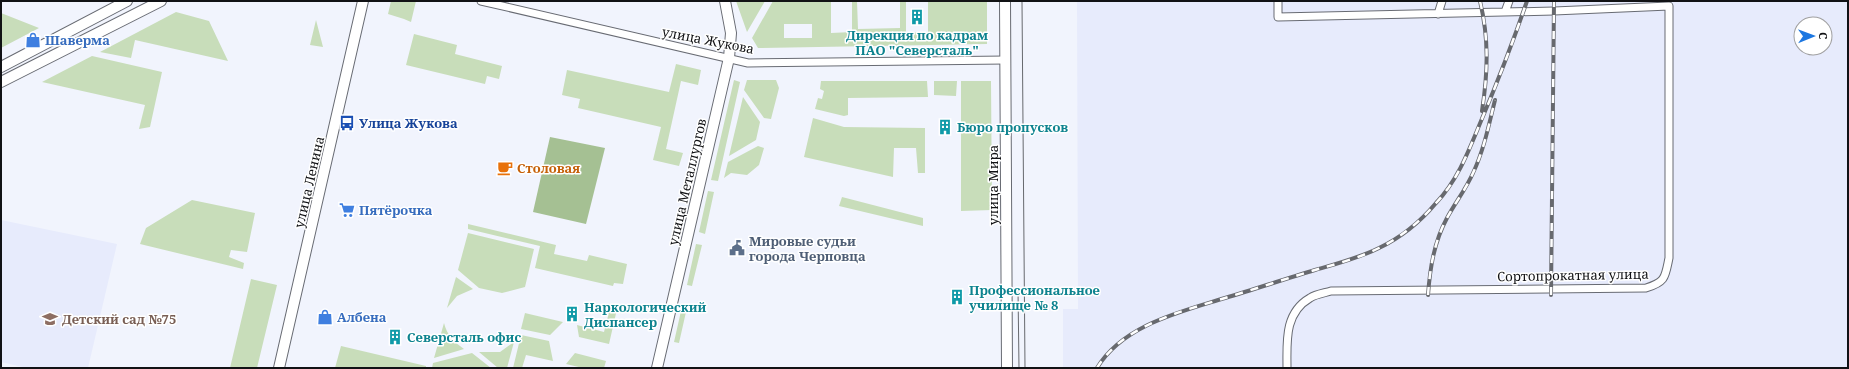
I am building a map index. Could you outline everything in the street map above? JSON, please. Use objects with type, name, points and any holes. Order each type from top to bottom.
[{"type":"street","points":[[1,67],[127,1]]},
{"type":"street","points":[[1,82],[77,45],[160,1]]},
{"type":"street","name":"улица Ленина","points":[[279,368],[363,1]]},
{"type":"street","name":"улица Жукова","points":[[482,1],[710,55],[748,62],[799,63],[1006,60]]},
{"type":"street","name":"улица Металлургов","points":[[657,368],[729,58],[731,33],[725,1]]},
{"type":"street","name":"улица Мира","points":[[1005,1],[1007,368]]},
{"type":"street","points":[[1278,1],[1278,18],[1505,12],[1509,1]]},
{"type":"street","points":[[1438,14],[1442,1]]},
{"type":"street","name":"Сортопрокатная улица","points":[[1287,368],[1287,334],[1295,312],[1310,297],[1331,291],[1646,288],[1659,284],[1666,275],[1669,258],[1669,6],[1505,12]]},
{"type":"street","points":[[70,32],[77,45]]},
{"type":"shaded area","points":[[1077,1],[1848,1],[1848,368],[1063,368],[1063,309],[1078,309]]},
{"type":"shaded area","name":"Детский сад №75","points":[[1,220],[117,244],[88,368],[27,368],[1,362]]},
{"type":"green space","points":[[391,1],[416,1],[411,22],[388,14]]},
{"type":"green space","points":[[736,1],[765,1],[747,32]]},
{"type":"green space","points":[[773,1],[831,1],[831,33],[852,32],[852,1],[857,1],[858,29],[900,28],[900,1],[906,1],[906,33],[928,32],[928,1],[987,1],[987,44],[758,48],[752,38]],"holes":[[[784,24],[812,24],[812,38],[784,38]]]},
{"type":"green space","points":[[176,12],[209,21],[228,61],[135,40],[131,58],[100,52]]},
{"type":"green space","points":[[1,13],[39,28],[1,48]]},
{"type":"green space","points":[[316,20],[323,47],[310,45]]},
{"type":"green space","points":[[414,34],[457,45],[455,54],[502,66],[499,79],[487,76],[485,84],[406,65]]},
{"type":"green space","points":[[92,56],[162,72],[150,127],[139,129],[145,105],[42,82]]},
{"type":"green space","points":[[676,64],[701,70],[698,85],[681,81],[666,149],[683,153],[679,166],[653,160],[661,127],[578,108],[580,99],[562,95],[567,70],[669,92]]},
{"type":"green space","points":[[734,80],[740,82],[718,181],[711,180]]},
{"type":"green space","points":[[747,80],[776,80],[779,88],[771,119],[764,118],[744,90]]},
{"type":"green space","points":[[821,81],[927,81],[928,97],[848,98],[848,115],[844,116],[815,109],[818,98],[822,99],[824,91],[820,89]]},
{"type":"green space","points":[[934,81],[957,81],[956,96],[934,95]]},
{"type":"green space","points":[[961,81],[991,81],[992,210],[961,211]]},
{"type":"green space","points":[[743,97],[760,122],[756,140],[729,156]]},
{"type":"green space","points":[[813,118],[844,127],[925,128],[925,173],[918,173],[916,148],[894,148],[893,177],[804,157]]},
{"type":"green space","points":[[550,137],[605,148],[586,224],[533,212]]},
{"type":"green space","points":[[758,146],[764,148],[759,165],[747,175],[731,173],[724,178],[728,162]]},
{"type":"green space","points":[[708,191],[714,192],[705,234],[699,232]]},
{"type":"green space","points":[[842,197],[923,218],[923,226],[839,206]]},
{"type":"green space","points":[[192,200],[255,213],[247,252],[231,250],[229,257],[244,263],[243,269],[140,244],[146,228]]},
{"type":"green space","points":[[468,224],[556,245],[554,254],[587,261],[589,255],[627,264],[623,284],[614,283],[613,286],[535,268],[540,246],[468,229]]},
{"type":"green space","points":[[468,233],[534,249],[525,287],[502,293],[479,288],[458,270]]},
{"type":"green space","points":[[696,244],[702,245],[692,286],[687,285]]},
{"type":"green space","points":[[456,277],[473,289],[457,296],[447,308]]},
{"type":"green space","points":[[251,279],[277,285],[257,368],[230,368]]},
{"type":"green space","points":[[605,306],[617,309],[609,344],[579,337],[577,325],[604,332],[609,312],[604,311]]},
{"type":"green space","points":[[681,311],[686,312],[679,343],[674,342]]},
{"type":"green space","points":[[525,313],[563,322],[550,335],[521,329]]},
{"type":"green space","points":[[444,323],[451,338],[464,349],[434,358]]},
{"type":"green space","points":[[521,335],[549,341],[553,361],[526,355],[522,368],[513,368]]},
{"type":"green space","points":[[514,342],[507,368],[498,368],[479,352],[500,352]]},
{"type":"green space","points":[[341,346],[426,366],[426,368],[335,368]]},
{"type":"green space","points":[[472,353],[491,368],[432,368],[433,363]]},
{"type":"green space","points":[[575,353],[606,361],[604,368],[583,368],[566,364]]},
{"type":"tram line","points":[[1022,1],[1025,368]]},
{"type":"tram line","points":[[1018,289],[1019,368]]},
{"type":"railway","points":[[1480,1],[1485,29],[1487,56],[1482,111]]},
{"type":"railway","points":[[1097,368],[1108,353],[1122,341],[1154,322],[1190,309],[1364,255],[1395,239],[1417,223],[1444,194],[1457,175],[1472,143],[1499,76],[1527,1]]},
{"type":"railway","points":[[1551,295],[1554,1]]},
{"type":"railway","points":[[1428,295],[1431,265],[1439,236],[1447,218],[1467,185],[1477,164],[1486,137],[1495,100]]},
{"type":"place","name":"Дирекция по кадрам ПАО \"Северсталь\"","points":[[917,17]]},
{"type":"place","name":"Шаверма","points":[[33,40]]},
{"type":"place","name":"Улица Жукова","points":[[347,123]]},
{"type":"place","name":"Бюро пропусков","points":[[945,127]]},
{"type":"place","name":"Столовая","points":[[505,168]]},
{"type":"place","name":"Пятёрочка","points":[[347,210]]},
{"type":"place","name":"Мировые судьи города Черповца","points":[[737,248]]},
{"type":"place","name":"Профессиональное училище № 8","points":[[957,297]]},
{"type":"place","name":"Наркологический Диспансер","points":[[572,314]]},
{"type":"place","name":"Албена","points":[[325,317]]},
{"type":"place","name":"Детский сад №75","points":[[50,319]]},
{"type":"place","name":"Северсталь офис","points":[[395,337]]}]
